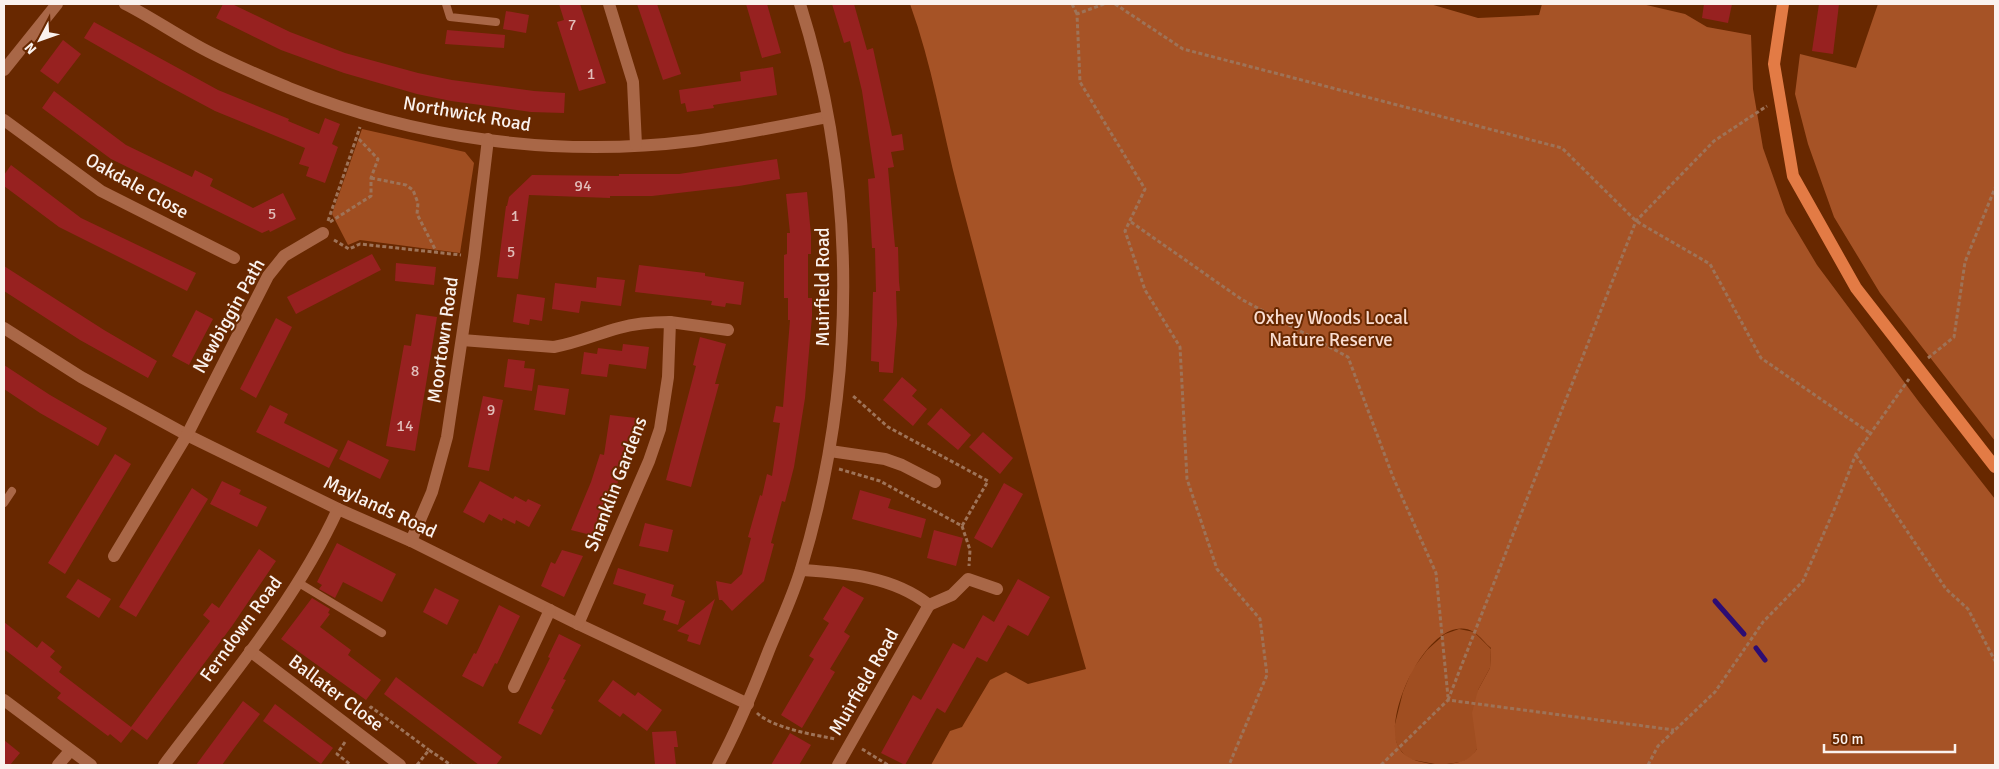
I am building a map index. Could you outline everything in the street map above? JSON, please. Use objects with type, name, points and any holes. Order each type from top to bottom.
[{"type":"main road","points":[[1783,4],[1774,64],[1793,176],[1856,288],[1995,467]]},
{"type":"street","points":[[4,70],[57,4]]},
{"type":"street","points":[[609,4],[633,82],[636,145]]},
{"type":"street","name":"Muirfield Road","points":[[718,765],[748,704],[801,570],[830,451],[843,344],[842,225],[836,170],[815,60],[800,4]]},
{"type":"street","name":"Northwick Road","points":[[131,5],[198,46],[243,68],[326,102],[422,128],[488,139],[520,144],[560,146],[636,145],[692,141],[827,117]]},
{"type":"street","name":"Oakdale Close","points":[[4,120],[101,191],[234,258]]},
{"type":"street","name":"Moortown Road","points":[[411,540],[432,492],[448,437],[474,257],[488,139]]},
{"type":"street","name":"Newbiggin Path","points":[[114,556],[187,435],[268,276],[284,256],[323,233]]},
{"type":"street","points":[[462,340],[554,347],[569,345],[612,330],[640,323],[670,322],[728,330]]},
{"type":"street","name":"Shanklin Gardens","points":[[578,624],[649,461],[660,429],[668,377],[670,322]]},
{"type":"street","name":"Maylands Road","points":[[4,328],[81,378],[187,435],[338,509],[411,540],[578,624],[748,704]]},
{"type":"street","points":[[830,451],[886,459],[935,482]]},
{"type":"street","name":"Ferndown Road","points":[[164,765],[250,651],[299,582],[320,546],[338,509]]},
{"type":"street","points":[[801,570],[863,576],[916,595],[929,605],[952,595],[968,579],[997,589]]},
{"type":"street","name":"Muirfield Road","points":[[838,765],[929,605]]},
{"type":"street","points":[[514,688],[550,610]]},
{"type":"street","name":"Ballater Close","points":[[250,651],[400,765]]},
{"type":"street","points":[[4,700],[90,765]]},
{"type":"street","points":[[58,765],[70,751]]},
{"type":"lane","points":[[446,4],[450,17],[496,22]]},
{"type":"lane","points":[[4,503],[12,491]]},
{"type":"lane","points":[[299,582],[382,633]]},
{"type":"path","points":[[1072,4],[1077,14],[1080,82],[1145,189],[1125,231],[1146,290],[1180,347],[1186,480],[1216,569],[1260,619],[1267,675],[1229,765]]},
{"type":"path","points":[[1077,14],[1104,4]]},
{"type":"path","points":[[1115,4],[1183,49],[1562,148],[1636,221],[1710,264],[1761,358],[1870,433]]},
{"type":"path","points":[[1381,765],[1448,700],[1636,221],[1714,141],[1780,98]]},
{"type":"path","points":[[357,136],[378,159],[371,178],[371,196],[326,224],[364,113]]},
{"type":"path","points":[[371,178],[406,185],[413,190],[418,203],[417,214],[436,252]]},
{"type":"path","points":[[1648,765],[1658,746],[1715,692],[1763,622],[1802,581],[1834,510],[1856,454],[1918,366],[1954,337],[1965,262],[1995,188]]},
{"type":"path","points":[[1131,222],[1241,299],[1348,357],[1393,477],[1436,573],[1448,700]]},
{"type":"path","points":[[323,233],[349,249],[360,244],[474,257]]},
{"type":"path","points":[[1856,454],[1946,589],[1968,609],[1995,661]]},
{"type":"path","points":[[962,526],[970,550],[968,579]]},
{"type":"path","points":[[1448,700],[1675,730]]},
{"type":"path","points":[[748,704],[762,718],[793,729],[852,742],[888,765]]},
{"type":"path","points":[[417,765],[429,750],[451,765]]},
{"type":"shaded area","points":[[362,129],[465,152],[474,163],[460,253],[360,240],[348,245],[332,214]]},
{"type":"shaded area","points":[[1459,629],[1474,632],[1491,649],[1490,668],[1478,690],[1477,749],[1471,758],[1461,762],[1440,765],[1408,759],[1398,747],[1393,732],[1403,692],[1412,670],[1427,650],[1445,634]]},
{"type":"green space","name":"Oxhey Woods Local Nature Reserve","points":[[910,4],[1430,4],[1478,18],[1539,15],[1542,4],[1642,4],[1685,14],[1707,27],[1751,35],[1753,89],[1763,148],[1786,213],[1817,265],[1919,402],[1995,499],[1995,765],[1440,765],[1466,760],[1477,749],[1472,713],[1478,690],[1490,668],[1491,648],[1474,632],[1458,629],[1442,636],[1427,650],[1414,669],[1403,691],[1397,713],[1395,733],[1402,752],[1406,756],[1420,762],[1436,765],[931,765],[950,731],[962,727],[990,680],[1006,672],[1028,684],[1086,669],[958,190],[925,50]]},
{"type":"green space","points":[[1878,4],[1995,4],[1995,441],[1880,293],[1834,217],[1808,144],[1795,94],[1800,54],[1856,68]]},
{"type":"building","points":[[223,4],[232,4],[290,32],[345,53],[418,73],[452,80],[534,91],[565,93],[564,113],[531,112],[451,101],[417,94],[344,73],[281,50],[216,18]]},
{"type":"building","points":[[559,4],[580,4],[606,83],[579,91],[557,22],[564,20]]},
{"type":"building","points":[[637,4],[657,4],[681,74],[663,80]]},
{"type":"building","points":[[746,4],[767,4],[781,53],[762,58]]},
{"type":"building","points":[[832,4],[854,4],[867,50],[873,48],[892,136],[902,134],[904,150],[891,152],[894,167],[888,168],[895,247],[898,247],[900,291],[896,291],[897,324],[893,373],[879,372],[879,362],[871,361],[873,292],[876,292],[875,248],[872,248],[868,179],[875,178],[862,91],[850,41],[844,43]]},
{"type":"building","points":[[1704,4],[1732,4],[1728,23],[1702,18]]},
{"type":"building","points":[[1819,4],[1839,4],[1833,54],[1812,51]]},
{"type":"building","points":[[506,11],[529,15],[526,33],[503,29]]},
{"type":"building","points":[[94,22],[218,90],[289,119],[288,121],[319,134],[325,118],[340,124],[332,144],[338,147],[325,183],[306,176],[309,167],[299,164],[305,148],[215,111],[84,38]]},
{"type":"building","points":[[447,30],[505,35],[504,48],[445,44]]},
{"type":"building","points":[[63,40],[81,54],[58,84],[40,71]]},
{"type":"building","points":[[773,67],[777,95],[713,105],[714,108],[687,112],[685,103],[681,104],[679,90],[741,81],[740,72]]},
{"type":"building","points":[[54,91],[126,145],[192,177],[195,170],[213,179],[210,186],[253,208],[283,193],[296,219],[270,232],[269,230],[262,233],[111,159],[42,108]]},
{"type":"building","points":[[777,159],[780,179],[739,186],[652,196],[610,196],[610,198],[529,195],[518,279],[497,277],[506,206],[509,197],[532,175],[619,176],[619,174],[679,174]]},
{"type":"building","points":[[11,165],[81,218],[196,273],[187,291],[59,227],[4,186],[4,175]]},
{"type":"building","points":[[807,192],[811,235],[811,254],[808,254],[808,298],[812,298],[812,316],[805,398],[794,467],[785,502],[782,501],[771,543],[774,544],[764,581],[732,611],[722,600],[719,600],[716,581],[731,584],[742,574],[751,538],[748,537],[760,495],[762,496],[767,474],[772,476],[780,423],[773,422],[776,406],[783,407],[790,320],[788,320],[788,298],[784,298],[784,255],[787,254],[787,233],[790,233],[786,194]]},
{"type":"building","points":[[372,254],[381,270],[296,314],[287,297]]},
{"type":"building","points":[[396,263],[436,267],[434,285],[395,281]]},
{"type":"building","points":[[639,265],[705,273],[705,276],[744,282],[741,305],[726,303],[725,307],[711,305],[712,301],[635,292]]},
{"type":"building","points":[[4,266],[104,330],[157,361],[148,378],[80,340],[4,291]]},
{"type":"building","points":[[597,277],[625,280],[621,306],[581,301],[579,313],[552,309],[555,283],[596,288]]},
{"type":"building","points":[[517,294],[545,298],[542,321],[530,319],[529,325],[513,322]]},
{"type":"building","points":[[196,310],[213,319],[189,365],[172,356]]},
{"type":"building","points":[[416,314],[437,317],[415,451],[386,446],[404,345],[411,346]]},
{"type":"building","points":[[276,318],[292,327],[256,398],[240,389]]},
{"type":"building","points":[[700,337],[726,344],[715,384],[719,384],[691,487],[666,480],[696,366],[693,365]]},
{"type":"building","points":[[623,344],[649,347],[646,369],[609,364],[607,377],[581,374],[584,352],[597,354],[598,348],[622,351]]},
{"type":"building","points":[[508,359],[525,361],[524,368],[535,369],[532,391],[504,387]]},
{"type":"building","points":[[4,365],[50,395],[107,428],[98,446],[40,413],[4,389]]},
{"type":"building","points":[[902,377],[917,390],[912,396],[927,409],[913,426],[883,400]]},
{"type":"building","points":[[538,385],[569,389],[565,415],[534,410]]},
{"type":"building","points":[[483,396],[503,400],[489,471],[468,467]]},
{"type":"building","points":[[270,405],[288,414],[284,423],[338,450],[329,468],[256,432]]},
{"type":"building","points":[[941,408],[971,435],[958,450],[927,424]]},
{"type":"building","points":[[610,415],[636,418],[632,445],[629,445],[614,495],[595,536],[571,530],[591,482],[600,454],[604,455]]},
{"type":"building","points":[[983,432],[1013,458],[1000,474],[969,447]]},
{"type":"building","points":[[348,440],[389,460],[380,479],[339,459]]},
{"type":"building","points":[[115,454],[131,464],[65,574],[48,563]]},
{"type":"building","points":[[222,481],[241,490],[239,494],[267,507],[257,527],[210,504]]},
{"type":"building","points":[[480,481],[513,499],[515,496],[526,502],[528,499],[541,505],[529,527],[516,520],[515,524],[503,518],[502,521],[489,514],[484,523],[463,512]]},
{"type":"building","points":[[1004,483],[1023,494],[992,548],[974,538]]},
{"type":"building","points":[[192,488],[208,499],[136,617],[119,607]]},
{"type":"building","points":[[860,490],[891,499],[888,508],[926,519],[921,538],[852,519]]},
{"type":"building","points":[[645,523],[673,530],[668,552],[639,546]]},
{"type":"building","points":[[934,530],[963,538],[956,566],[927,558]]},
{"type":"building","points":[[337,543],[396,574],[382,602],[343,582],[335,598],[319,589],[322,585],[317,582]]},
{"type":"building","points":[[259,549],[276,561],[232,626],[147,740],[132,729],[121,743],[110,734],[108,736],[57,698],[61,693],[4,649],[4,622],[37,648],[42,641],[55,651],[50,657],[62,667],[59,672],[131,727],[210,621],[203,615],[212,603],[219,608]]},
{"type":"building","points":[[562,550],[583,556],[564,597],[541,586],[551,562],[555,564]]},
{"type":"building","points":[[618,568],[674,585],[671,596],[685,601],[678,625],[663,620],[666,611],[643,604],[646,594],[613,584]]},
{"type":"building","points":[[78,579],[111,599],[99,618],[66,597]]},
{"type":"building","points":[[1018,579],[1050,597],[1028,636],[1008,625],[987,662],[977,657],[945,713],[937,708],[905,765],[881,753],[913,695],[921,700],[953,643],[964,649],[983,615],[994,622]]},
{"type":"building","points":[[843,586],[864,598],[844,632],[850,636],[830,669],[835,672],[802,728],[781,715],[814,659],[809,656],[829,623],[823,619]]},
{"type":"building","points":[[435,588],[459,600],[447,625],[423,612]]},
{"type":"building","points":[[312,598],[330,609],[328,613],[330,614],[320,627],[351,650],[348,655],[381,680],[366,700],[281,639]]},
{"type":"building","points":[[715,599],[700,645],[687,641],[689,635],[677,631]]},
{"type":"building","points":[[499,605],[520,616],[497,664],[495,663],[483,687],[462,676],[474,653],[476,654]]},
{"type":"building","points":[[559,634],[581,645],[563,679],[566,680],[551,708],[554,710],[541,735],[518,723],[550,658],[548,657]]},
{"type":"building","points":[[396,677],[502,757],[496,765],[479,765],[384,694]]},
{"type":"building","points":[[613,680],[635,696],[638,692],[662,710],[647,731],[623,713],[620,717],[598,701]]},
{"type":"building","points":[[243,701],[260,714],[222,765],[196,765]]},
{"type":"building","points":[[275,704],[333,748],[321,764],[263,721]]},
{"type":"building","points":[[676,731],[678,747],[674,747],[676,765],[655,765],[652,732]]},
{"type":"building","points":[[790,733],[811,745],[799,765],[771,765]]},
{"type":"building","points":[[4,740],[20,753],[10,765],[4,765]]},
{"type":"waterway","points":[[1715,601],[1744,634]]},
{"type":"waterway","points":[[1756,648],[1765,660]]}]
